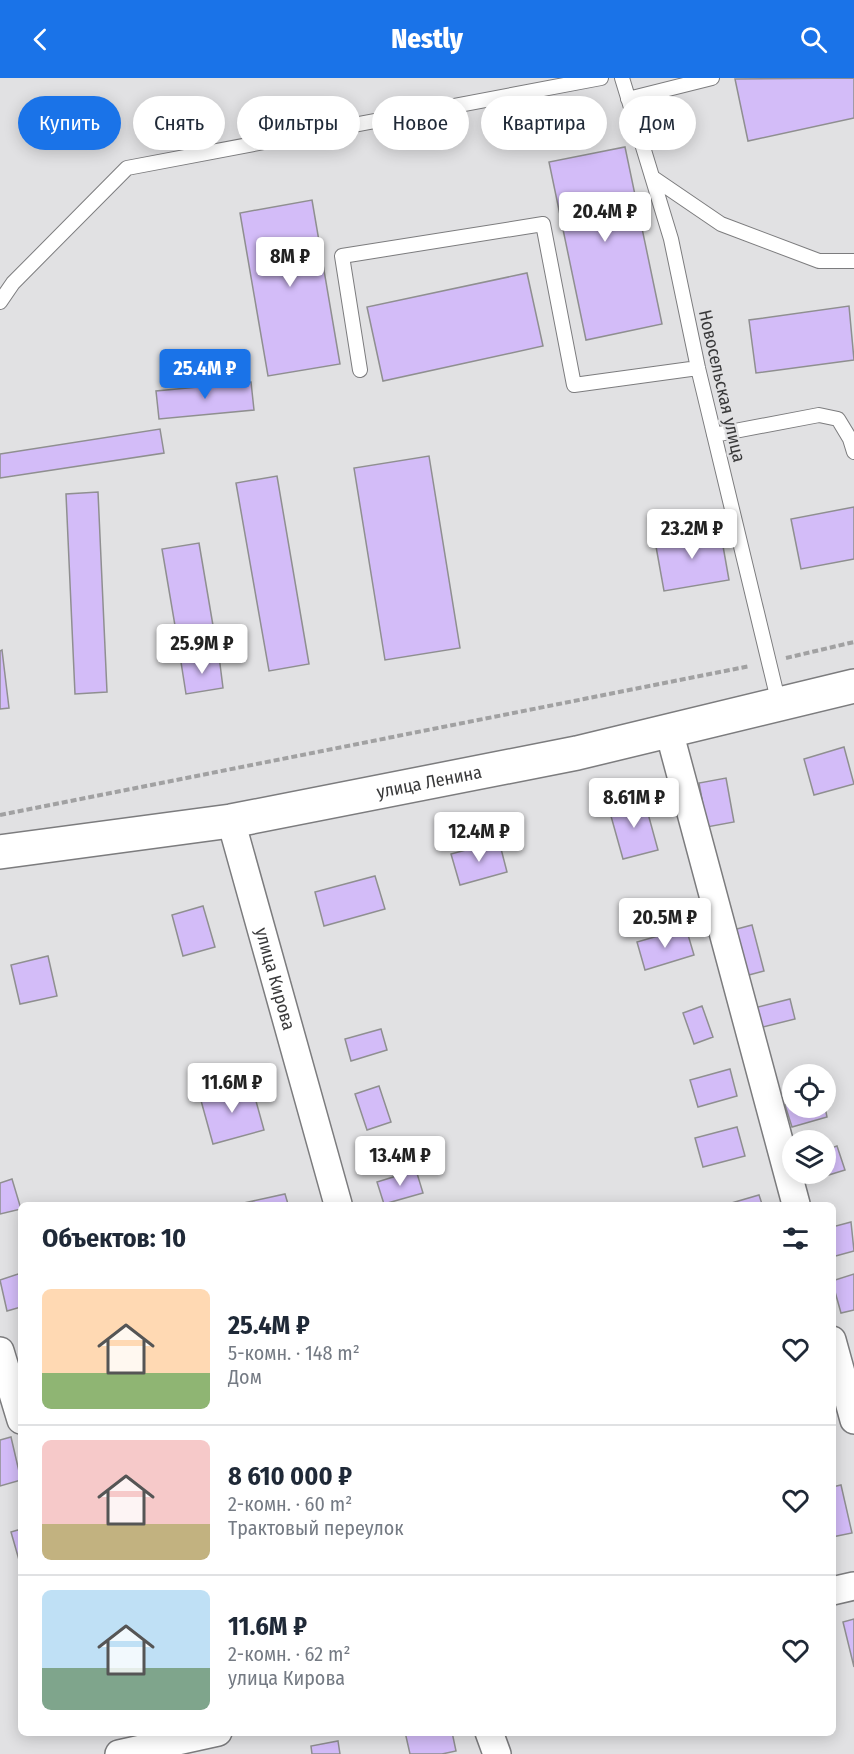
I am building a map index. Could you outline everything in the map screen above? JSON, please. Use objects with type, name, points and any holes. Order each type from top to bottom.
[{"type":"main road","name":"улица Ленина","points":[[0,852],[231,820],[577,753],[854,686]]},
{"type":"street","points":[[669,731],[795,1202]]},
{"type":"street","name":"улица Кирова","points":[[231,820],[337,1202]]},
{"type":"street","points":[[0,1351],[18,1410]]},
{"type":"street","points":[[836,1355],[854,1420]]},
{"type":"street","points":[[836,1590],[854,1586]]},
{"type":"street","points":[[120,1746],[190,1736]]},
{"type":"street","points":[[490,1736],[497,1754]]},
{"type":"lane","points":[[0,302],[13,283],[127,168],[601,78]]},
{"type":"lane","name":"Новосельская улица","points":[[622,78],[627,96]]},
{"type":"lane","points":[[640,96],[712,78]]},
{"type":"lane","name":"Новосельская улица","points":[[644,150],[670,239],[698,368],[779,704]]},
{"type":"lane","points":[[652,177],[721,224],[819,261],[854,261]]},
{"type":"lane","points":[[360,370],[342,256],[543,224],[574,385],[698,368]]},
{"type":"lane","points":[[714,435],[819,415],[838,419],[850,439],[854,452]]},
{"type":"path","points":[[0,814],[769,663],[854,642]]},
{"type":"building","points":[[854,78],[854,118],[748,141],[735,79]]},
{"type":"building","points":[[619,148],[626,150],[662,324],[586,340],[549,162]]},
{"type":"building","points":[[312,200],[340,364],[268,376],[240,213]]},
{"type":"building","points":[[527,273],[543,346],[383,381],[367,307]]},
{"type":"building","points":[[849,306],[854,360],[756,373],[749,320]]},
{"type":"building","points":[[251,382],[254,410],[159,419],[156,391]]},
{"type":"building","points":[[160,429],[164,453],[0,478],[0,454]]},
{"type":"building","points":[[429,456],[460,648],[385,660],[354,468]]},
{"type":"building","points":[[277,476],[309,664],[269,671],[236,483]]},
{"type":"building","points":[[98,492],[107,692],[75,694],[66,494]]},
{"type":"building","points":[[854,507],[854,559],[801,569],[791,519]]},
{"type":"building","points":[[720,529],[729,580],[664,591],[655,541]]},
{"type":"building","points":[[199,543],[218,655],[181,661],[162,549]]},
{"type":"building","points":[[2,650],[9,708],[0,709],[0,651]]},
{"type":"building","points":[[219,656],[223,688],[186,694],[181,662]]},
{"type":"building","points":[[844,747],[854,784],[814,795],[804,759]]},
{"type":"building","points":[[726,778],[734,822],[707,827],[699,783]]},
{"type":"building","points":[[644,799],[658,850],[623,859],[609,809]]},
{"type":"building","points":[[499,841],[507,872],[460,885],[451,854]]},
{"type":"building","points":[[375,876],[385,909],[324,926],[315,892]]},
{"type":"building","points":[[203,906],[215,947],[183,956],[172,915]]},
{"type":"building","points":[[752,925],[764,971],[745,976],[733,930]]},
{"type":"building","points":[[686,928],[694,955],[645,970],[637,942]]},
{"type":"building","points":[[48,956],[57,996],[20,1004],[11,965]]},
{"type":"building","points":[[790,999],[795,1019],[759,1028],[754,1008]]},
{"type":"building","points":[[702,1006],[713,1037],[694,1044],[683,1013]]},
{"type":"building","points":[[381,1029],[387,1050],[351,1061],[345,1039]]},
{"type":"building","points":[[730,1069],[737,1096],[698,1107],[690,1080]]},
{"type":"building","points":[[251,1083],[264,1130],[213,1144],[200,1097]]},
{"type":"building","points":[[379,1086],[391,1122],[367,1130],[355,1094]]},
{"type":"building","points":[[789,1118],[824,1118],[792,1127]]},
{"type":"building","points":[[737,1127],[745,1156],[703,1167],[695,1138]]},
{"type":"building","points":[[836,1146],[845,1170],[836,1173]]},
{"type":"building","points":[[416,1170],[423,1193],[383,1202],[377,1182]]},
{"type":"building","points":[[12,1179],[19,1202],[18,1210],[0,1214],[0,1183]]},
{"type":"building","points":[[285,1194],[287,1202],[249,1202]]},
{"type":"building","points":[[759,1195],[761,1202],[735,1202]]},
{"type":"building","points":[[851,1222],[854,1251],[836,1256],[836,1226]]},
{"type":"building","points":[[18,1274],[18,1308],[7,1311],[0,1280]]},
{"type":"building","points":[[854,1274],[854,1310],[841,1313],[836,1295],[836,1280]]},
{"type":"building","points":[[11,1437],[18,1467],[18,1481],[0,1486],[0,1440]]},
{"type":"building","points":[[841,1485],[852,1533],[836,1536],[836,1486]]},
{"type":"building","points":[[18,1530],[18,1556],[11,1532]]},
{"type":"building","points":[[854,1619],[854,1667],[843,1622]]},
{"type":"building","points":[[406,1736],[453,1736],[456,1751],[442,1754],[410,1754]]},
{"type":"building","points":[[338,1741],[340,1754],[312,1754],[311,1746]]}]
